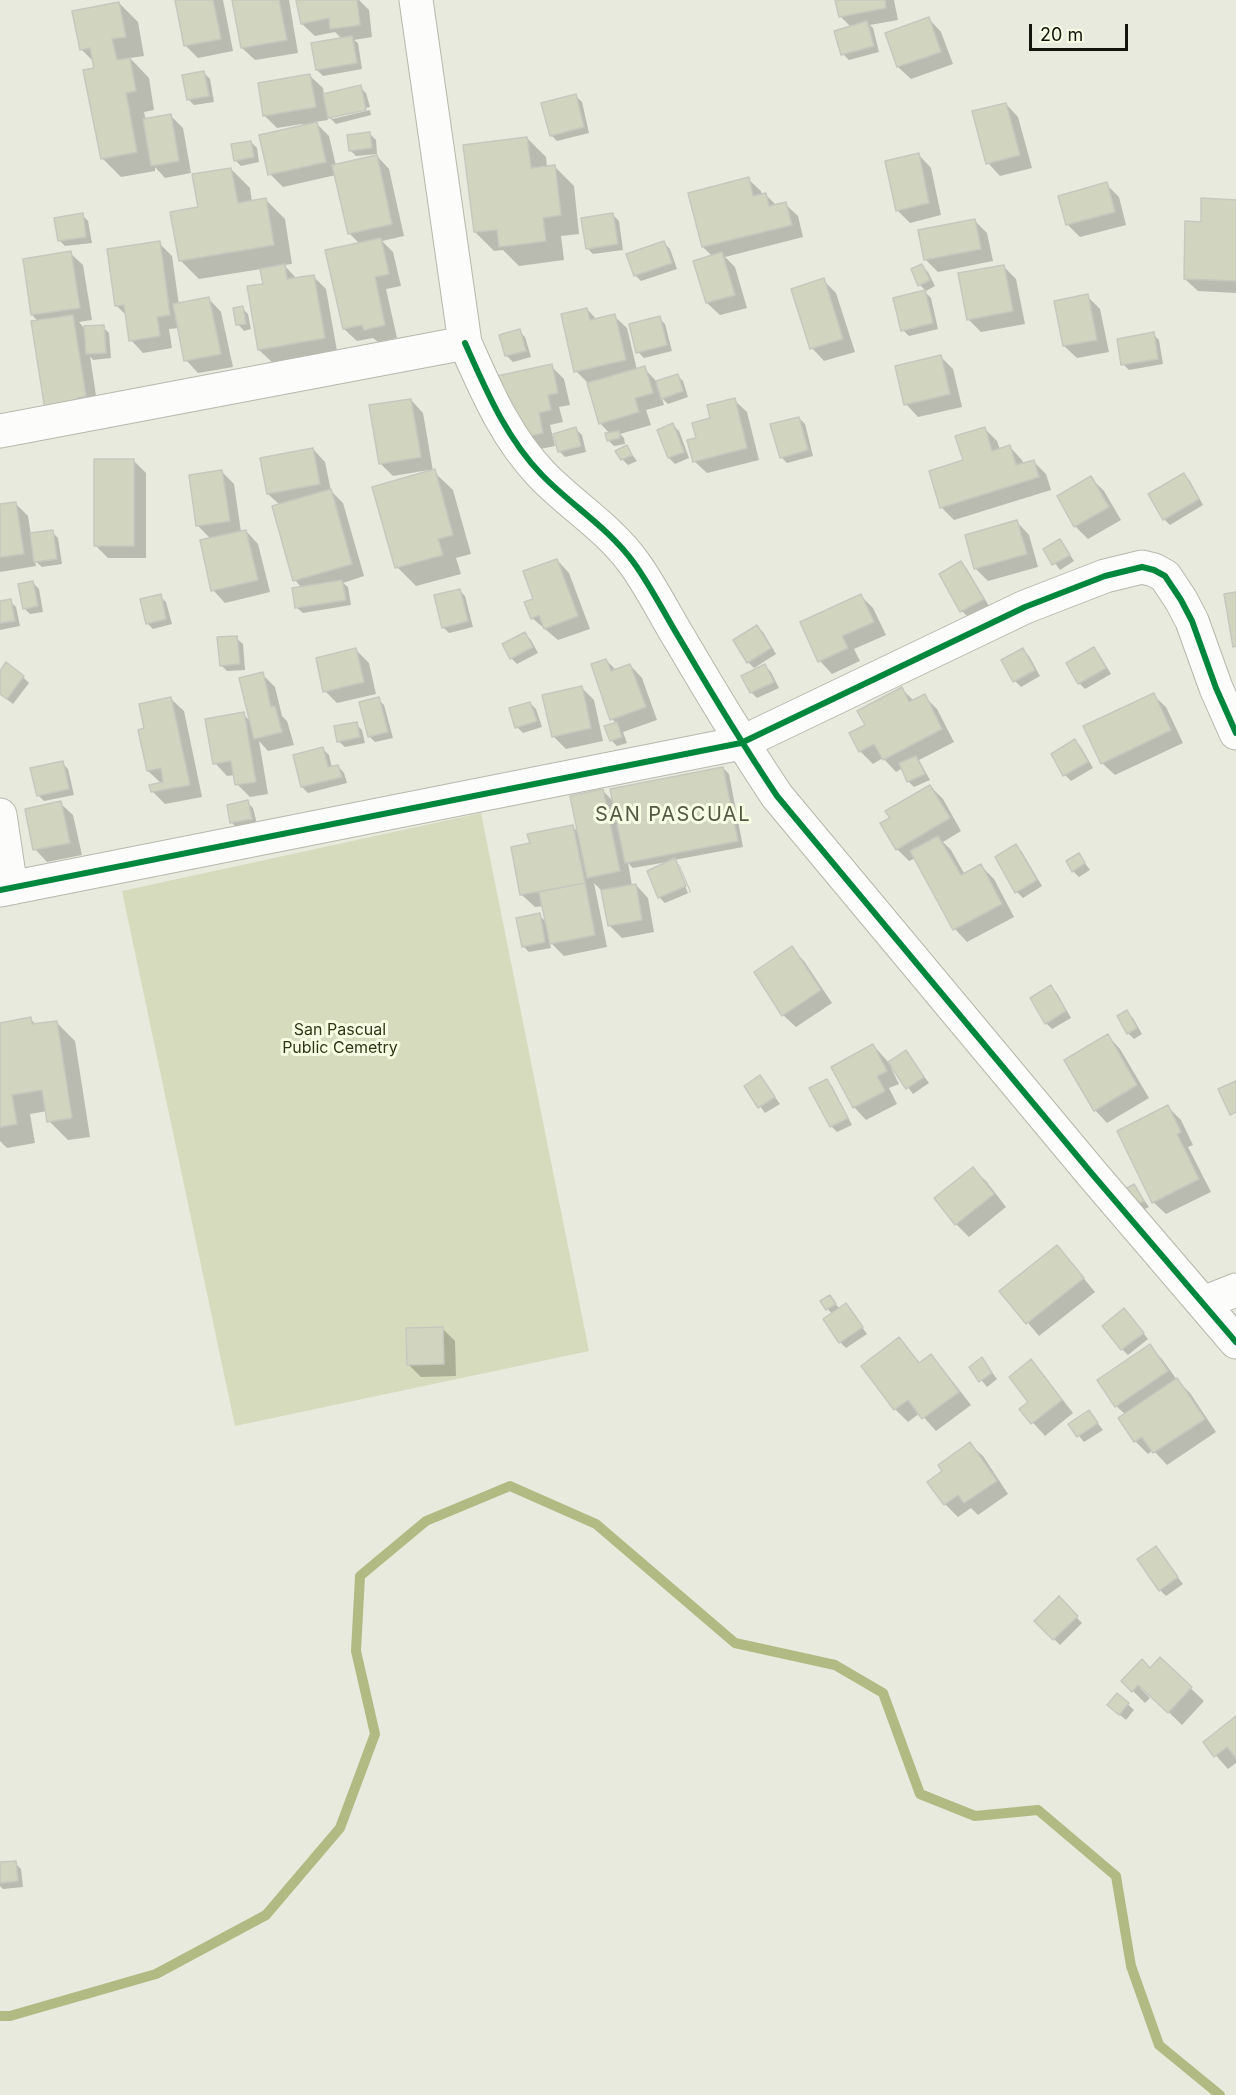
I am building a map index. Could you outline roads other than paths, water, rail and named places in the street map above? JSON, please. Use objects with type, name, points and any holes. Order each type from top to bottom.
[{"type":"street","points":[[416,0],[465,343],[484,388],[516,446],[568,500],[607,531],[634,562],[741,743],[777,796],[919,969],[1236,1342]]},
{"type":"street","points":[[0,431],[465,343]]},
{"type":"street","points":[[0,815],[6,889],[741,743],[1025,607],[1105,576],[1142,567],[1165,576],[1181,600],[1192,621],[1216,688],[1236,733]]},
{"type":"street","points":[[1203,1303],[1236,1290]]},
{"type":"waterway","points":[[0,2016],[10,2016],[156,1974],[266,1915],[340,1828],[375,1734],[356,1651],[360,1576],[426,1521],[510,1486],[596,1524],[735,1643],[835,1665],[883,1693],[920,1794],[975,1816],[1038,1810],[1116,1876],[1131,1966],[1159,2045],[1220,2095]]},
{"type":"district","name":"SAN PASCUAL","points":[[673,815]]},
{"type":"park label","name":"San Pascual Public Cemetry","points":[[340,1039]]}]
